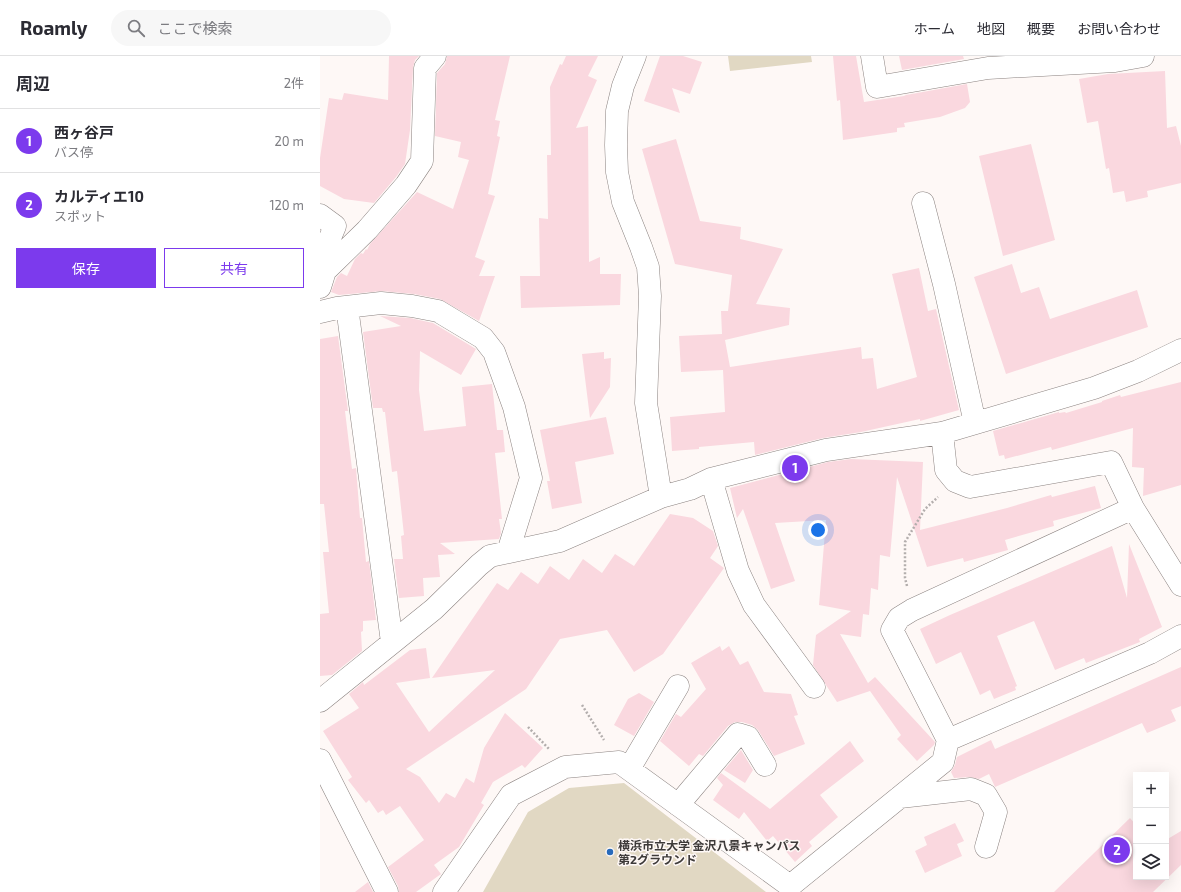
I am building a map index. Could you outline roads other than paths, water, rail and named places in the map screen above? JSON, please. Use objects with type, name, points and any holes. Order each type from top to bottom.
[{"type":"street","points":[[323,279],[368,230],[406,185],[422,161],[425,68],[436,56]]},
{"type":"street","points":[[635,56],[623,86],[617,111],[617,172],[623,202],[648,267],[650,296],[646,403],[661,497]]},
{"type":"street","points":[[872,56],[877,87],[988,68],[1115,61],[1143,56]]},
{"type":"street","points":[[923,203],[944,284],[975,423]]},
{"type":"street","points":[[320,215],[335,226],[322,257],[323,279]]},
{"type":"street","points":[[320,312],[381,303],[412,306],[438,311],[483,338],[494,352],[514,407],[530,478],[508,552]]},
{"type":"street","points":[[347,307],[392,642]]},
{"type":"street","points":[[320,700],[434,609],[490,556],[560,541],[661,497],[690,489],[711,479],[826,450],[942,433],[1094,388],[1138,371],[1181,350]]},
{"type":"street","points":[[942,433],[946,470],[955,482],[970,487],[1111,462],[1134,508],[1181,585]]},
{"type":"street","points":[[711,479],[738,571],[754,605],[814,687]]},
{"type":"street","points":[[444,892],[511,796],[566,767],[624,766],[790,886],[943,762],[948,740],[892,630],[899,618],[912,610],[1134,508]]},
{"type":"street","points":[[948,740],[1150,653],[1181,636]]},
{"type":"street","points":[[624,766],[678,686]]},
{"type":"street","points":[[678,805],[738,734],[748,738],[765,766]]},
{"type":"street","points":[[320,760],[387,892]]},
{"type":"street","points":[[900,797],[971,789],[986,795],[996,812],[986,847]]},
{"type":"place","name":"西ヶ谷戸","points":[[795,468]]},
{"type":"place","name":"カルティエ10","points":[[1117,850]]},
{"type":"place","name":"横浜市立大学 金沢八景キャンパス 第2グラウンド","points":[[610,852]]}]
